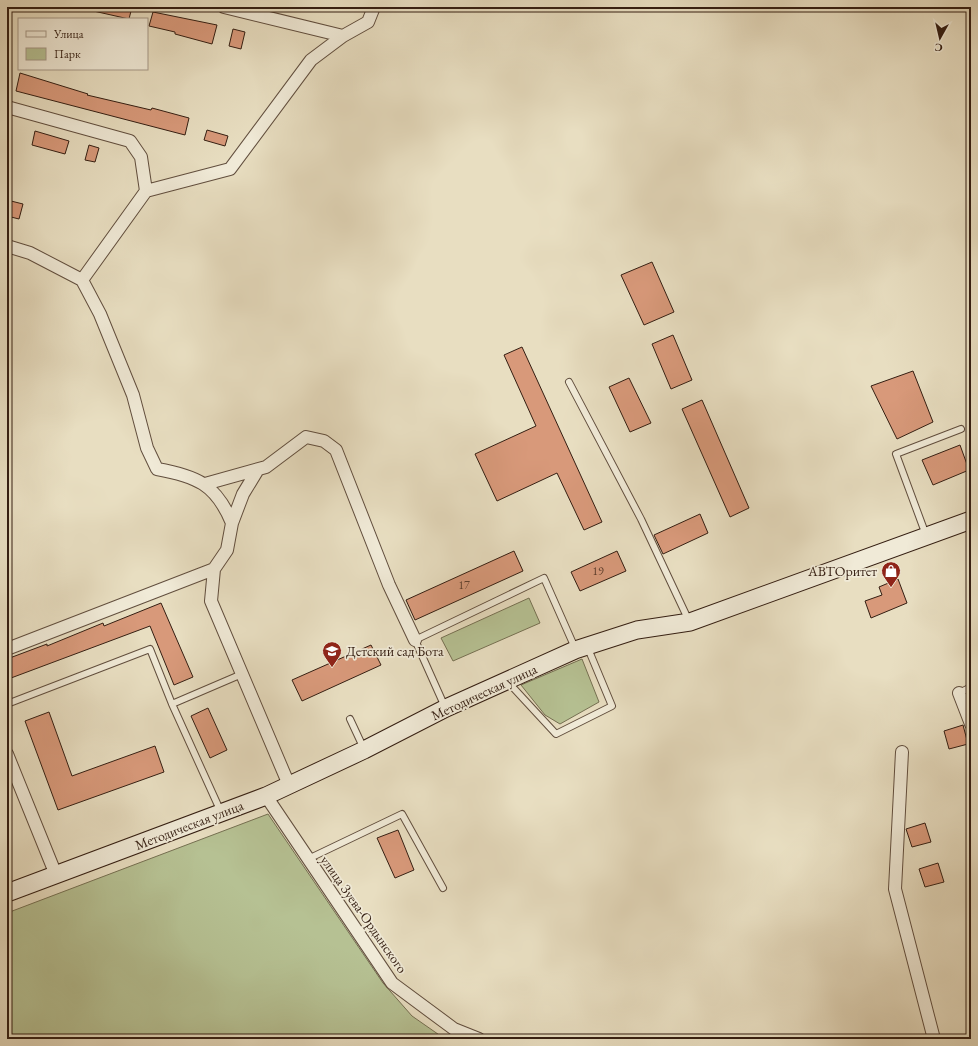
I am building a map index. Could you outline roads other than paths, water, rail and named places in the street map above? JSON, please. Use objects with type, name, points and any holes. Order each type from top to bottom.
[{"type":"main road","name":"Методическая улица","points":[[7,893],[266,796],[364,750],[446,708],[506,680],[581,648],[637,630],[690,622],[971,520]]},
{"type":"street","points":[[224,7],[343,36]]},
{"type":"street","points":[[82,280],[146,191],[230,169],[311,60],[343,36],[368,22],[374,7]]},
{"type":"street","points":[[7,107],[130,141],[141,157],[146,191]]},
{"type":"street","points":[[7,246],[30,253],[82,280],[100,314],[133,395],[147,448],[157,469],[178,473],[205,484],[218,497],[232,523]]},
{"type":"street","points":[[205,484],[266,467],[306,437],[324,441],[336,450],[389,585],[415,640]]},
{"type":"street","points":[[257,470],[243,494],[232,523],[227,550],[214,569],[210,601],[289,785]]},
{"type":"street","points":[[7,649],[214,569]]},
{"type":"street","points":[[959,693],[971,724]]},
{"type":"street","points":[[902,752],[895,889],[934,1039]]},
{"type":"street","points":[[7,754],[56,875]]},
{"type":"street","name":"улица Зуева-Ордынского","points":[[266,796],[392,983],[454,1029],[479,1039]]},
{"type":"lane","points":[[569,382],[641,519],[690,622]]},
{"type":"lane","points":[[926,537],[896,454],[961,429]]},
{"type":"lane","points":[[446,708],[415,640],[544,578],[612,706],[556,734],[506,680]]},
{"type":"lane","points":[[7,704],[150,649],[172,704],[221,813]]},
{"type":"lane","points":[[172,704],[242,674]]},
{"type":"lane","points":[[959,693],[971,687]]},
{"type":"lane","points":[[350,719],[364,750]]},
{"type":"lane","points":[[308,859],[402,814],[443,888]]},
{"type":"place","name":"АВТОритет","points":[[891,588]]},
{"type":"place","name":"Детский сад Бота","points":[[332,668]]}]
